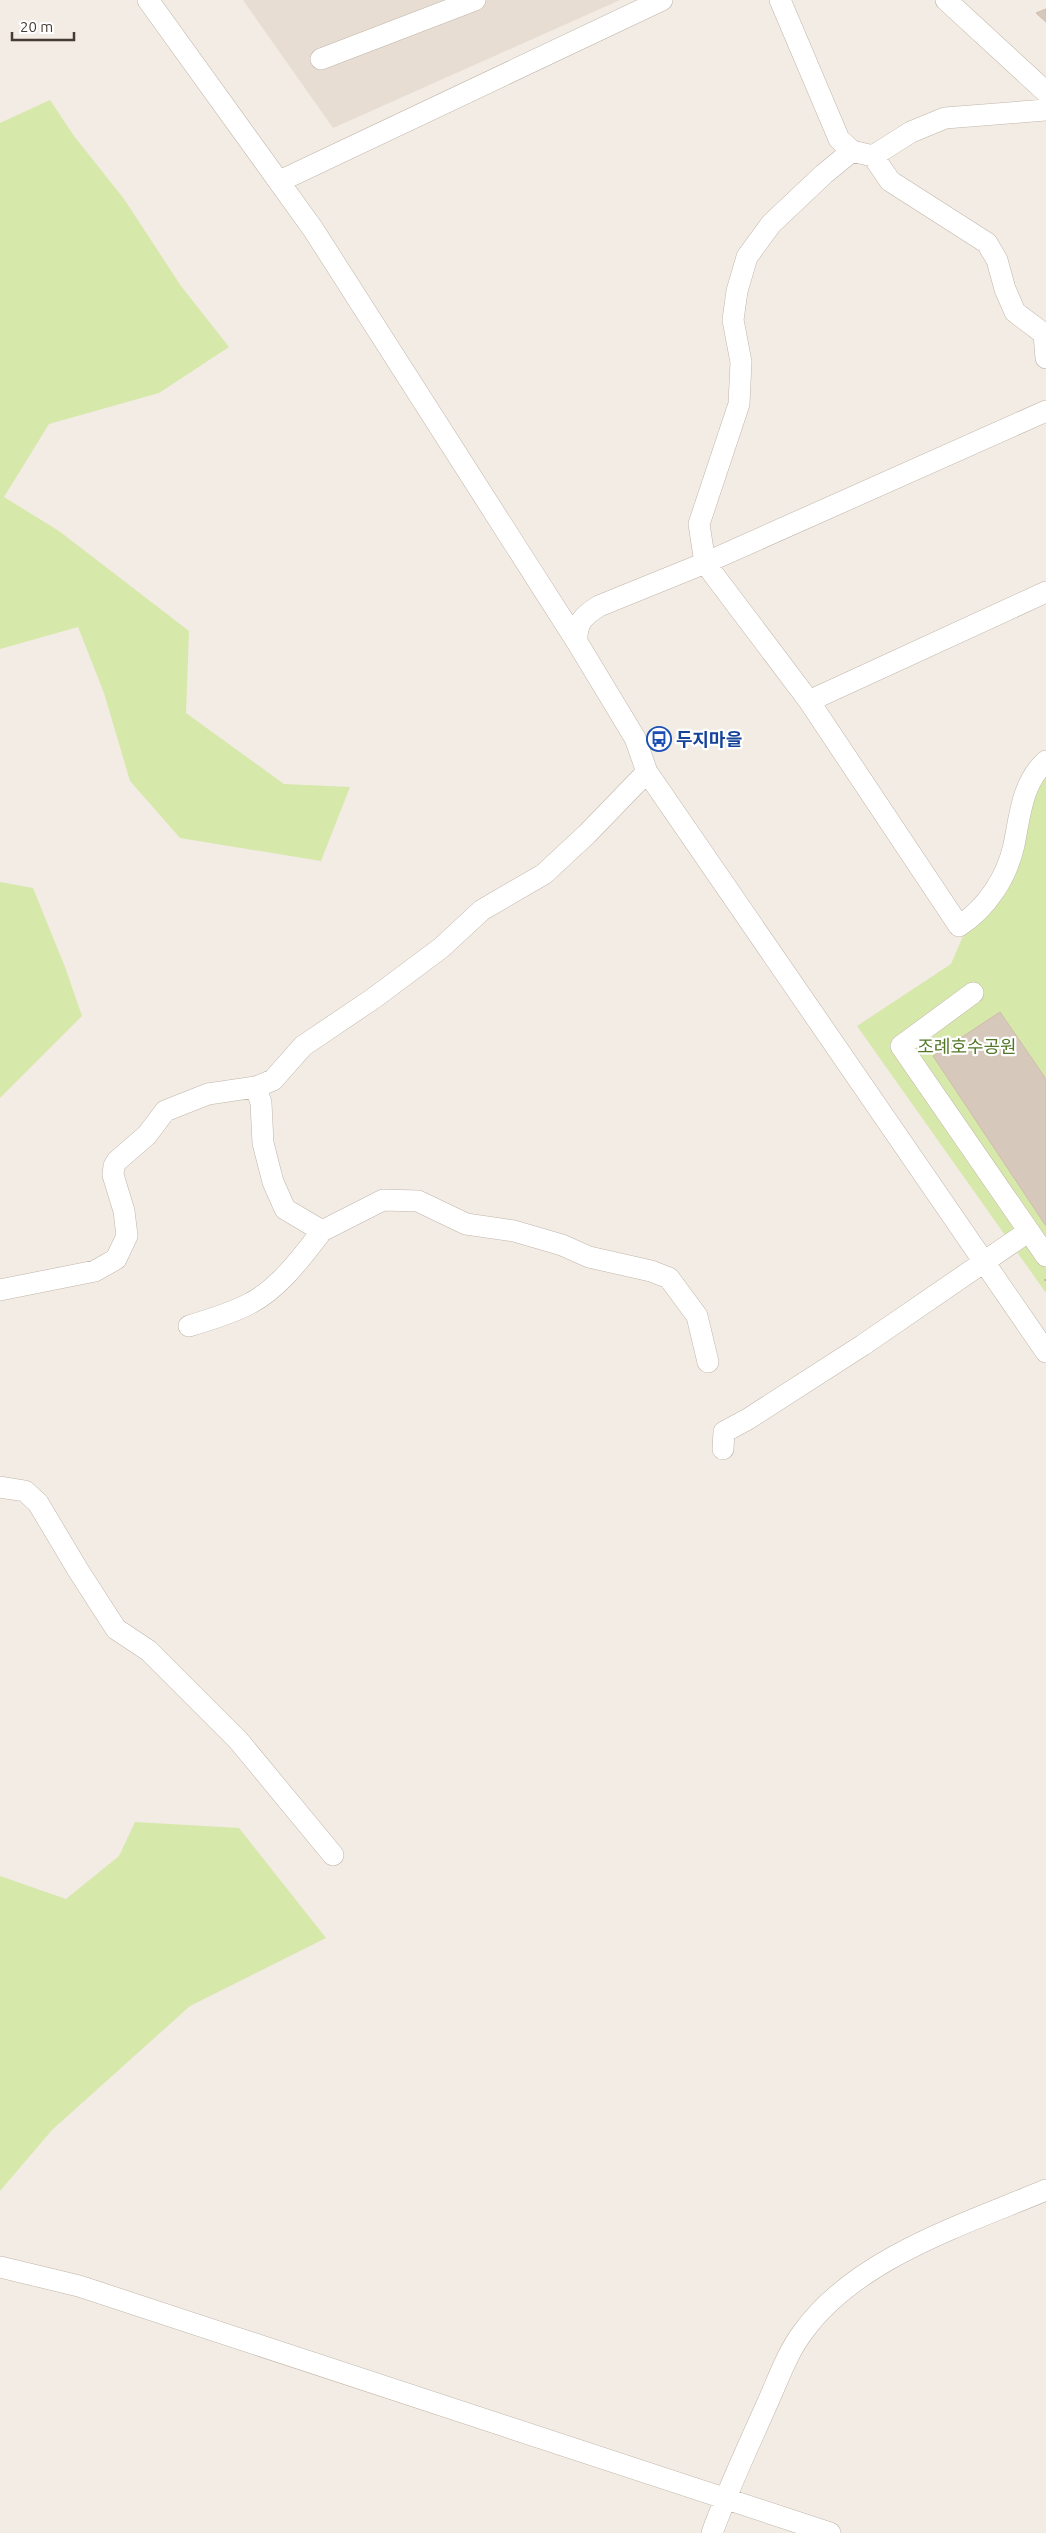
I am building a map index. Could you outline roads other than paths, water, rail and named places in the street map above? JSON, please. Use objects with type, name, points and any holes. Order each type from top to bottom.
[{"type":"street","points":[[148,0],[280,181],[318,237],[577,642],[635,738],[646,772],[1046,1352]]},
{"type":"street","points":[[321,59],[475,0]]},
{"type":"street","points":[[280,181],[662,0]]},
{"type":"street","points":[[780,0],[839,139],[852,151],[873,156],[890,181],[987,242],[997,260],[1004,289],[1015,312],[1044,334],[1046,358]]},
{"type":"street","points":[[946,0],[1046,92]]},
{"type":"street","points":[[873,156],[911,132],[945,118],[1046,110]]},
{"type":"street","points":[[852,151],[824,174],[771,224],[747,257],[737,291],[733,320],[741,362],[739,404],[699,524],[705,563],[808,701],[960,926],[985,906],[999,884],[1014,848],[1018,819],[1027,786],[1046,761]]},
{"type":"street","points":[[577,642],[576,629],[584,616],[599,606],[705,563],[1046,411]]},
{"type":"street","points":[[808,701],[1046,592]]},
{"type":"street","points":[[0,1290],[95,1271],[116,1259],[127,1236],[124,1211],[113,1176],[114,1166],[147,1134],[164,1110],[208,1094],[256,1087],[273,1080],[303,1046],[374,998],[441,948],[482,910],[544,874],[587,834],[646,772]]},
{"type":"street","points":[[973,994],[901,1046],[1046,1256]]},
{"type":"street","points":[[256,1087],[260,1103],[263,1143],[273,1182],[286,1209],[322,1231]]},
{"type":"street","points":[[189,1326],[222,1316],[250,1304],[290,1272],[322,1231],[383,1200],[418,1201],[466,1224],[514,1231],[562,1245],[589,1257],[651,1271],[669,1278],[697,1316],[708,1362]]},
{"type":"street","points":[[723,1449],[724,1432],[748,1420],[864,1345],[1029,1231]]},
{"type":"street","points":[[0,1487],[25,1491],[38,1503],[78,1570],[116,1628],[149,1650],[238,1740],[333,1855]]},
{"type":"street","points":[[712,2533],[724,2499],[788,2359],[802,2332],[823,2310],[851,2284],[891,2259],[949,2230],[1046,2190]]},
{"type":"street","points":[[0,2267],[79,2286],[830,2533]]},
{"type":"place","name":"두지마을","points":[[659,739]]},
{"type":"park label","name":"조례호수공원","points":[[967,1046]]}]
